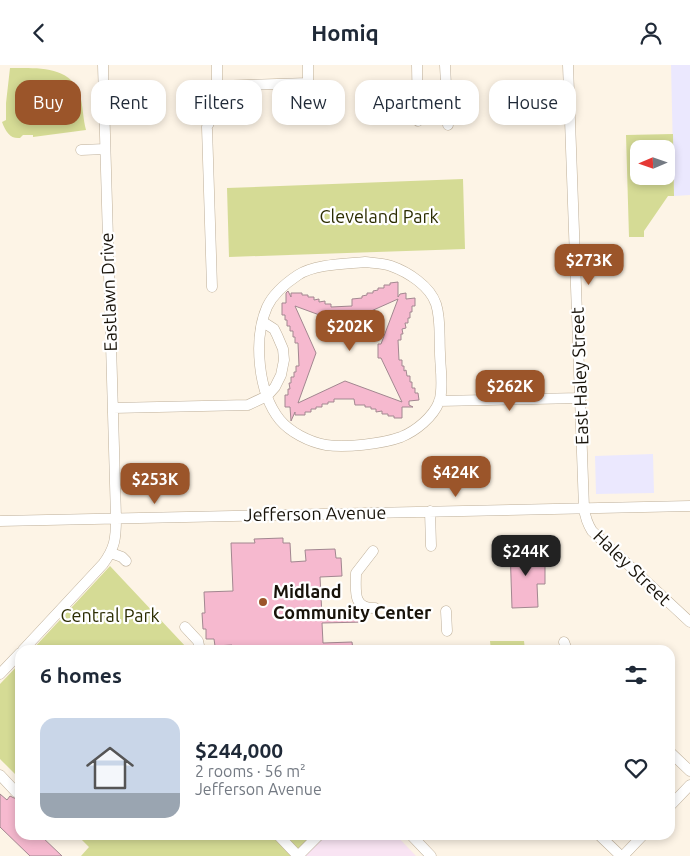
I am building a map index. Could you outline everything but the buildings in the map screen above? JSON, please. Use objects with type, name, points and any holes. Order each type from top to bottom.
[{"type":"street","name":"Eastlawn Drive","points":[[102,65],[116,518],[116,540],[111,553]]},
{"type":"street","points":[[217,65],[218,80]]},
{"type":"street","points":[[262,85],[308,83],[308,65]]},
{"type":"street","points":[[416,65],[417,80]]},
{"type":"street","points":[[445,65],[446,80]]},
{"type":"street","name":"East Haley Street","points":[[568,65],[584,508]]},
{"type":"street","points":[[208,125],[212,287]]},
{"type":"street","points":[[81,150],[105,149]]},
{"type":"street","points":[[365,262],[390,265],[416,279],[430,292],[436,304],[441,387],[439,401],[429,418],[415,429],[400,437],[377,442],[347,445],[325,445],[307,439],[293,431],[280,420],[270,406],[259,366],[263,322],[268,307],[276,294],[300,273],[316,268],[365,262]]},
{"type":"street","points":[[113,408],[248,405],[268,397],[281,375],[284,360],[283,349],[274,329],[263,322]]},
{"type":"street","points":[[439,401],[581,398]]},
{"type":"street","name":"Jefferson Avenue","points":[[0,521],[690,506]]},
{"type":"street","name":"Haley Street","points":[[584,508],[588,525],[592,531],[690,623]]},
{"type":"street","points":[[430,511],[431,546]]},
{"type":"street","points":[[373,551],[356,573],[356,596],[363,607],[367,609],[375,608]]},
{"type":"street","points":[[28,645],[111,553],[122,557],[126,561]]},
{"type":"street","points":[[446,611],[447,631]]},
{"type":"street","points":[[185,627],[198,641],[199,645]]},
{"type":"street","points":[[0,674],[15,658]]},
{"type":"street","points":[[675,756],[690,771]]},
{"type":"street","points":[[0,775],[15,791]]},
{"type":"street","points":[[675,801],[690,785]]},
{"type":"street","points":[[283,840],[298,856],[314,840]]},
{"type":"street","points":[[416,840],[431,856]]},
{"type":"street","points":[[604,840],[622,856],[638,840]]},
{"type":"shaded area","points":[[671,65],[690,65],[690,195],[674,196],[675,140],[673,140]]},
{"type":"shaded area","points":[[653,454],[654,493],[596,494],[595,456]]},
{"type":"shaded area","points":[[319,840],[401,840],[416,856],[304,856]]},
{"type":"green space","points":[[10,68],[31,68],[61,73],[71,80],[15,80],[15,125],[81,125],[81,101],[86,130],[33,137],[33,135],[23,135],[20,138],[11,136],[2,122],[6,120]]},
{"type":"green space","points":[[673,134],[673,140],[630,140],[630,185],[674,185],[674,196],[668,196],[644,231],[644,237],[629,237],[626,135]]},
{"type":"green space","name":"Cleveland Park","points":[[463,179],[465,249],[229,257],[227,188]]},
{"type":"green space","name":"Central Park","points":[[110,566],[184,645],[37,645]]},
{"type":"green space","points":[[490,641],[524,641],[524,645],[490,645]]},
{"type":"green space","points":[[15,668],[15,774],[0,759],[0,684]]},
{"type":"green space","points":[[82,840],[308,840],[293,856],[81,856],[89,847]]},
{"type":"place","name":"Midland Community Center","points":[[263,602]]}]
